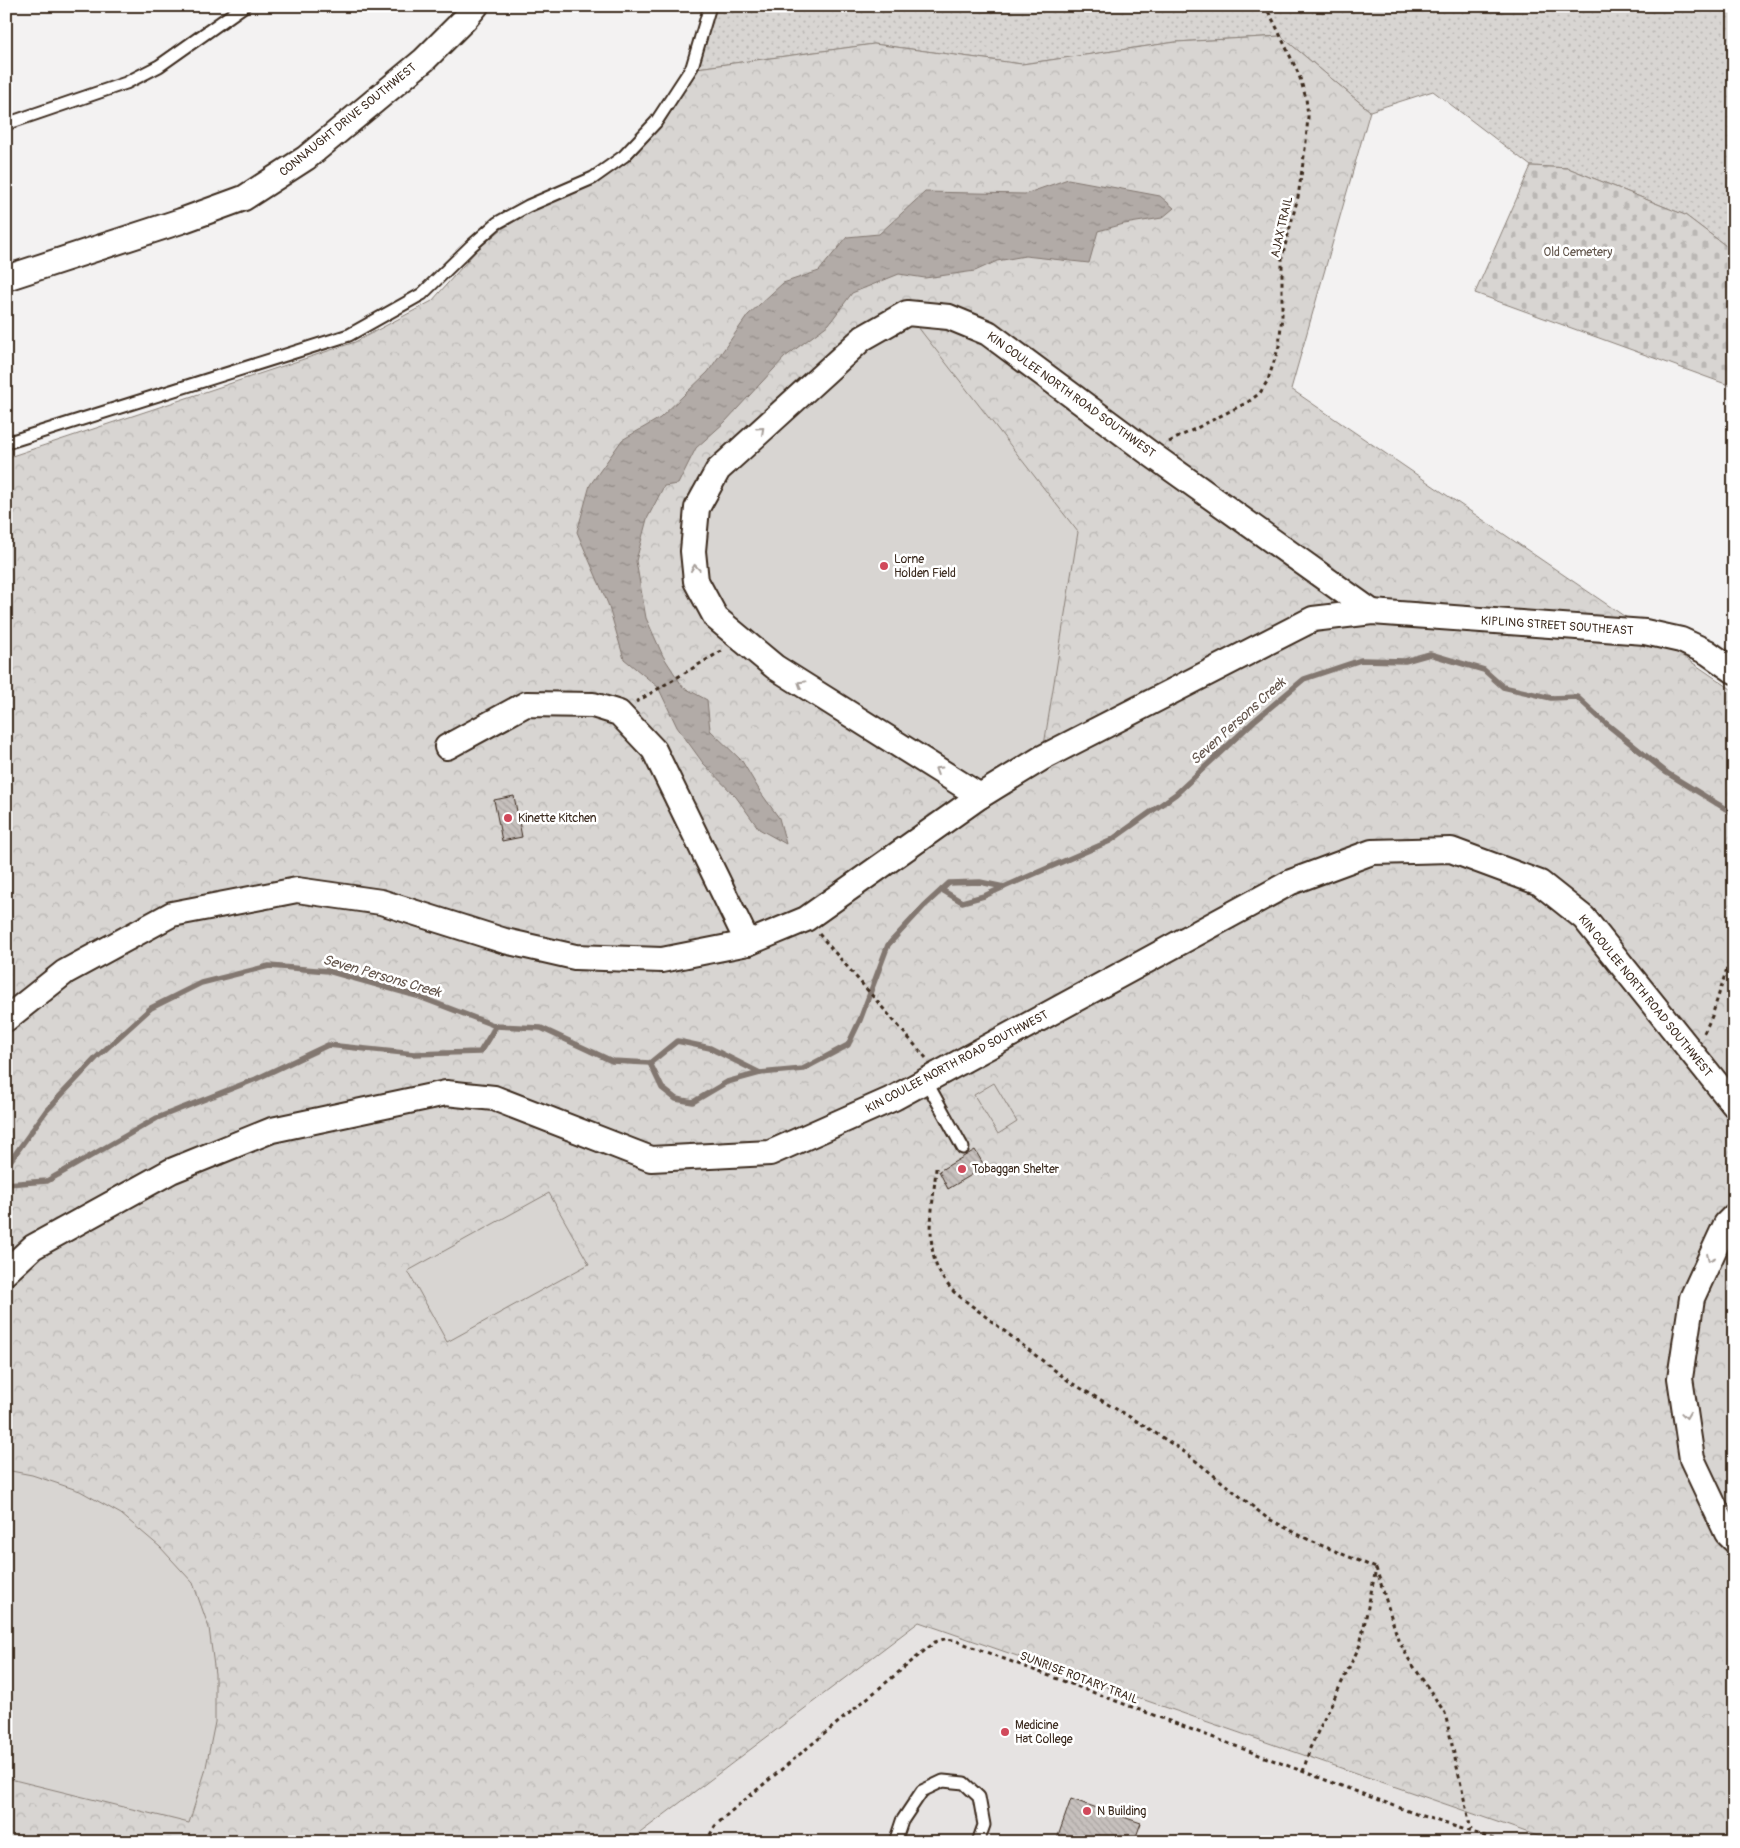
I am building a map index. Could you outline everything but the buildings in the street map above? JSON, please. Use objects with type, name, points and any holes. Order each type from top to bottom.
[{"type":"street","name":"CONNAUGHT DRIVE SOUTHWEST","points":[[6,278],[181,221],[244,198],[306,158],[424,60],[476,6]]},
{"type":"street","name":"KIN COULEE NORTH ROAD SOUTHWEST","points":[[980,796],[775,667],[716,618],[696,581],[693,551],[697,508],[718,470],[863,338],[907,313],[949,316],[988,333],[1323,579],[1372,612]]},
{"type":"street","points":[[1313,619],[1323,579]]},
{"type":"street","points":[[6,1019],[65,972],[172,914],[297,890],[381,902],[505,941],[575,957],[662,960],[748,943],[806,919],[980,796],[1042,758],[1313,619],[1372,612]]},
{"type":"street","name":"KIPLING STREET SOUTHEAST","points":[[1372,612],[1645,632],[1681,640],[1707,652],[1734,671]]},
{"type":"street","points":[[447,748],[526,704],[593,705],[619,713],[654,750],[748,943]]},
{"type":"street","name":"KIN COULEE NORTH ROAD SOUTHWEST","points":[[6,1272],[33,1246],[171,1171],[253,1137],[272,1130],[446,1093],[494,1098],[651,1159],[770,1153],[894,1098],[1291,882],[1372,852],[1451,850],[1540,883],[1584,918],[1734,1104]]},
{"type":"street","points":[[1734,1216],[1726,1224],[1692,1298],[1680,1378],[1692,1459],[1727,1533],[1734,1540]]},
{"type":"lane","points":[[6,124],[126,83],[159,66],[244,6]]},
{"type":"lane","points":[[6,443],[349,335],[422,294],[497,223],[528,206],[593,178],[624,156],[656,122],[692,67],[710,6]]},
{"type":"lane","points":[[933,1077],[963,1148]]},
{"type":"lane","points":[[895,1842],[902,1821],[922,1791],[943,1780],[964,1783],[978,1797],[984,1825],[978,1842]]},
{"type":"path","name":"AJAX TRAIL","points":[[1176,438],[1248,402],[1260,393],[1268,380],[1278,346],[1282,315],[1282,257],[1298,197],[1308,116],[1306,98],[1299,75],[1265,6]]},
{"type":"path","points":[[641,699],[741,639]]},
{"type":"path","points":[[806,919],[890,1016],[933,1077]]},
{"type":"path","points":[[1693,1054],[1712,1016],[1734,946]]},
{"type":"path","points":[[936,1168],[931,1237],[933,1256],[939,1272],[954,1292],[1070,1382],[1140,1423],[1186,1453],[1268,1518],[1311,1541],[1376,1568]]},
{"type":"path","points":[[1303,1772],[1310,1748],[1360,1645],[1376,1568]]},
{"type":"path","points":[[1376,1568],[1398,1639],[1408,1658],[1445,1713],[1471,1831]]},
{"type":"path","name":"SUNRISE ROTARY TRAIL","points":[[706,1842],[715,1826],[728,1813],[935,1642],[944,1639],[963,1644],[1416,1814],[1503,1842]]},
{"type":"shaded area","name":"Medicine Hat College","points":[[919,1622],[1555,1842],[628,1842]]},
{"type":"green space","points":[[715,6],[1734,6],[1734,252],[1685,215],[1568,168],[1531,166],[1433,91],[1370,111],[1281,36],[1176,42],[1022,64],[874,44],[697,68]]},
{"type":"green space","points":[[1281,36],[1370,111],[1291,389],[1734,691],[1734,1842],[1555,1842],[919,1622],[628,1842],[6,1842],[6,458],[355,342],[432,301],[477,250],[502,229],[537,208],[598,180],[631,159],[664,123],[697,68],[874,44],[1022,64],[1176,42]]},
{"type":"green space","name":"Old Cemetery","points":[[1531,166],[1568,168],[1685,215],[1734,252],[1734,387],[1475,293]]},
{"type":"green space","name":"Lorne Holden Field","points":[[907,313],[1078,532],[1042,758],[980,796],[716,618],[693,551],[721,467]]},
{"type":"green space","points":[[994,1083],[1017,1122],[998,1134],[974,1095]]},
{"type":"green space","points":[[549,1193],[589,1264],[447,1342],[408,1271]]},
{"type":"green space","points":[[6,1470],[32,1475],[80,1491],[121,1514],[160,1547],[193,1583],[209,1628],[215,1674],[215,1722],[205,1772],[189,1823],[6,1778]]},
{"type":"water","points":[[1068,179],[1160,196],[1174,208],[1162,218],[1124,224],[1098,231],[1089,263],[1025,256],[997,261],[975,271],[925,278],[899,274],[852,293],[829,324],[785,357],[725,422],[696,448],[678,484],[664,486],[647,519],[636,561],[646,618],[663,656],[683,687],[707,700],[710,730],[742,761],[779,818],[786,844],[759,829],[736,797],[703,763],[677,727],[658,687],[624,659],[608,604],[577,532],[590,485],[622,440],[660,418],[708,372],[748,315],[783,283],[819,271],[847,237],[879,234],[925,192],[1025,194]]},
{"type":"waterway","name":"Seven Persons Creek","points":[[6,1167],[46,1111],[97,1057],[151,1008],[201,983],[269,966],[328,971],[417,996],[496,1026],[541,1028],[612,1061],[650,1063],[677,1041],[710,1048],[760,1073],[803,1069],[848,1045],[860,1020],[888,945],[924,906],[949,883],[980,882],[1004,887],[1110,841],[1176,794],[1254,721],[1304,679],[1361,660],[1405,661],[1430,654],[1484,670],[1503,687],[1551,698],[1577,697],[1603,721],[1667,773],[1734,814]]},
{"type":"waterway","name":"Seven Persons Creek","points":[[942,890],[962,902],[984,896],[1004,887]]},
{"type":"waterway","name":"Seven Persons Creek","points":[[6,1184],[47,1181],[157,1118],[256,1079],[328,1045],[414,1054],[480,1052],[496,1026]]},
{"type":"waterway","name":"Seven Persons Creek","points":[[650,1063],[662,1088],[676,1099],[693,1102],[727,1082],[760,1073]]},
{"type":"place","name":"Lorne Holden Field","points":[[884,566]]},
{"type":"place","name":"Kinette Kitchen","points":[[508,818]]},
{"type":"place","name":"Tobaggan Shelter","points":[[962,1169]]},
{"type":"place","name":"Medicine Hat College","points":[[1005,1732]]},
{"type":"place","name":"N Building","points":[[1087,1811]]}]
